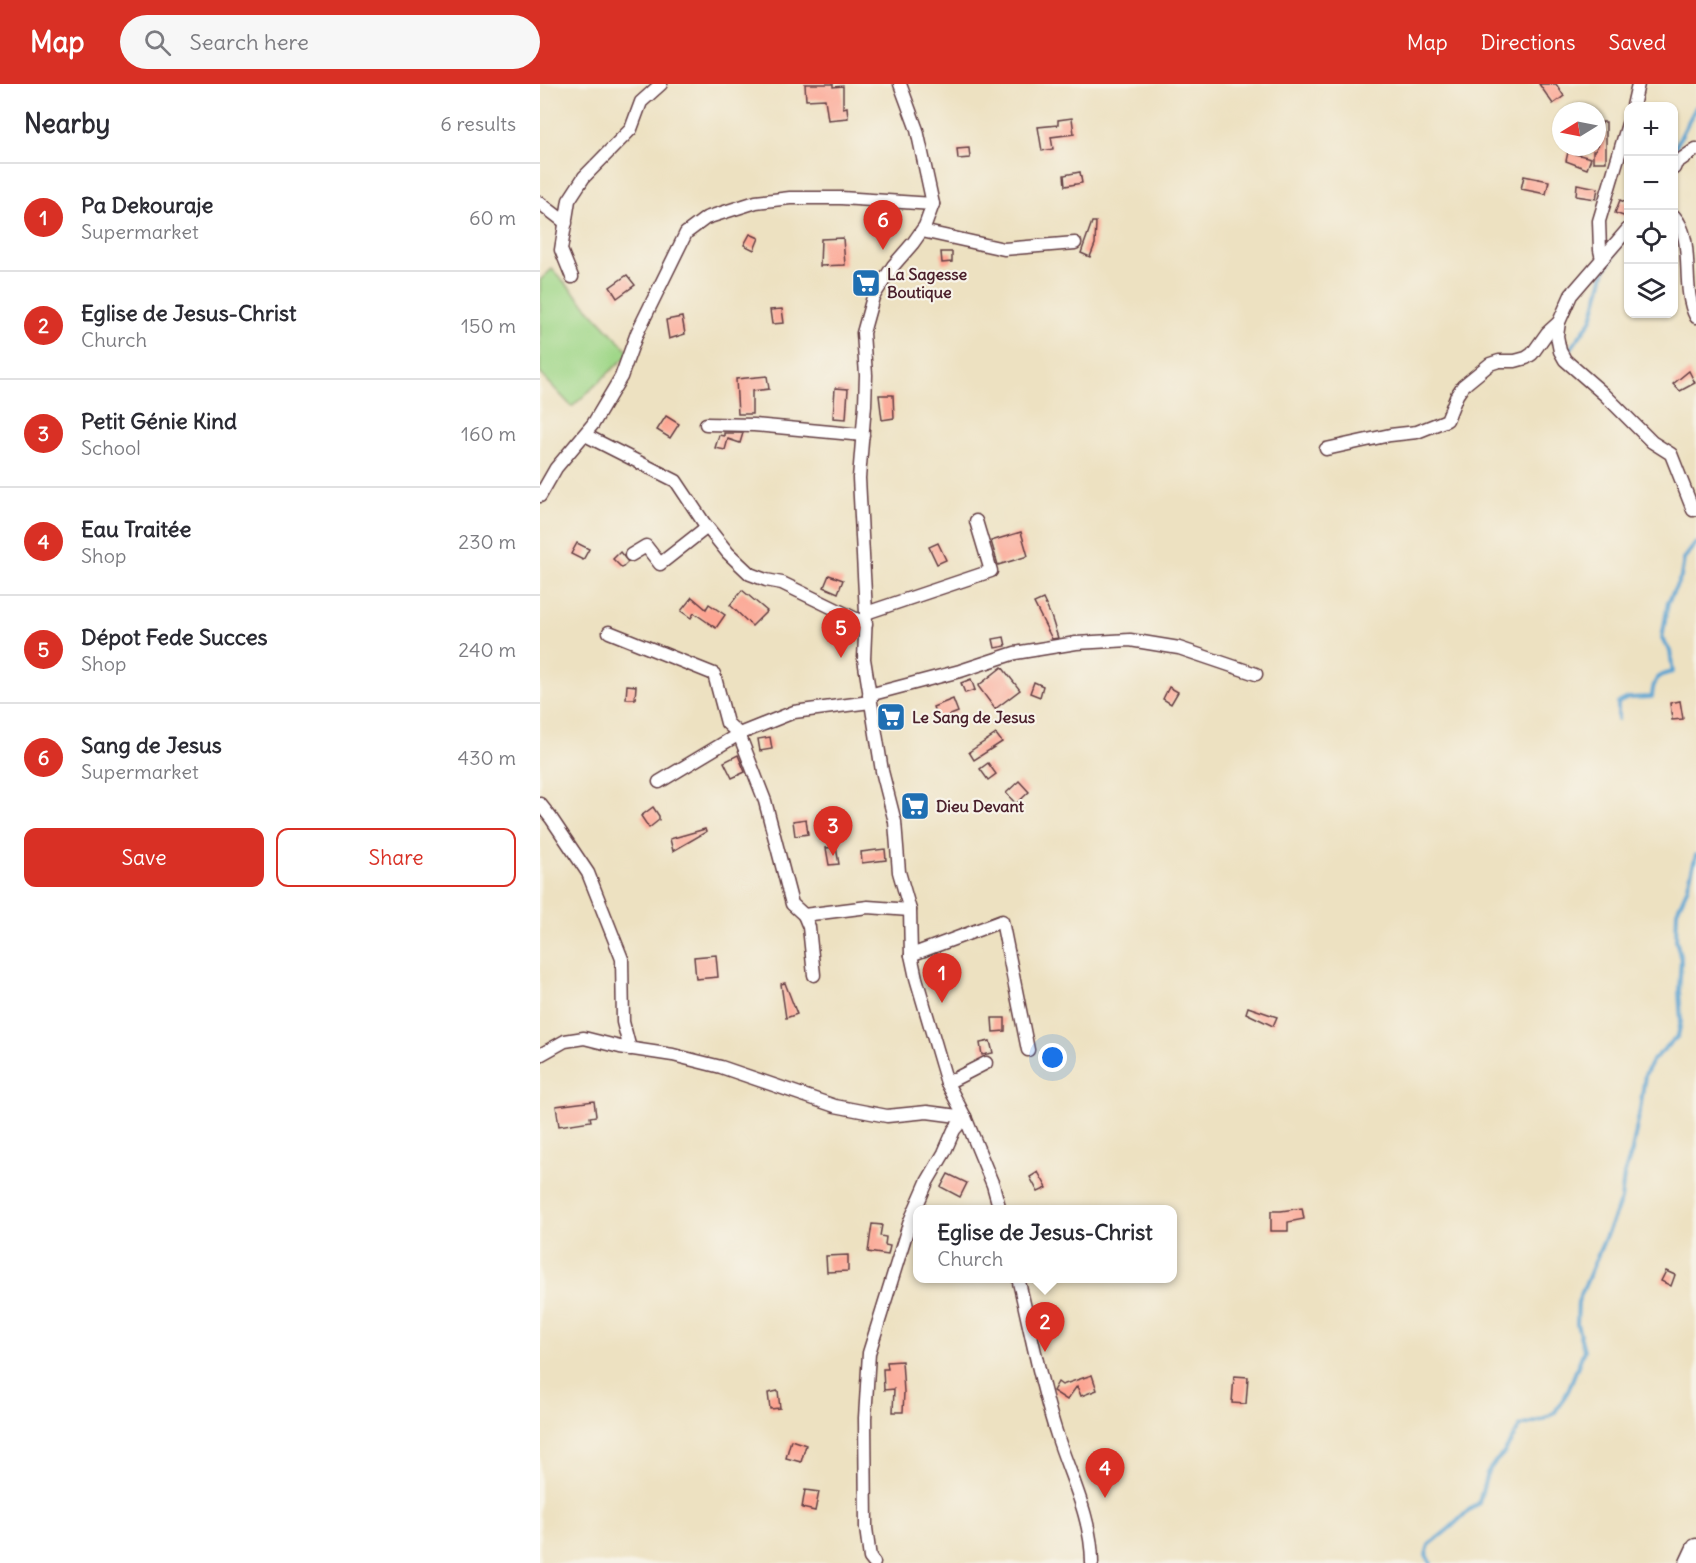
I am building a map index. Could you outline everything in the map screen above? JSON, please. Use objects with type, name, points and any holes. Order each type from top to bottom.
[{"type":"street","points":[[572,277],[561,250],[569,200],[584,177],[631,129],[641,102],[661,84]]},
{"type":"street","points":[[900,84],[917,130],[933,204],[922,231],[893,266],[873,297],[863,333],[866,375],[859,478],[866,619],[864,659],[882,771],[895,822],[899,872],[910,910],[911,955],[923,1006],[947,1083],[965,1117],[999,1205]]},
{"type":"street","points":[[1634,102],[1638,84]]},
{"type":"street","points":[[1602,260],[1599,221],[1624,140]]},
{"type":"street","points":[[1678,162],[1696,150]]},
{"type":"street","points":[[540,496],[556,468],[593,424],[621,377],[637,333],[686,233],[706,218],[756,202],[790,198],[841,198],[933,204]]},
{"type":"street","points":[[540,203],[567,223]]},
{"type":"street","points":[[1678,220],[1687,238],[1690,305],[1696,317]]},
{"type":"street","points":[[922,231],[1004,249],[1075,243]]},
{"type":"street","points":[[1624,235],[1571,295],[1559,322],[1557,336],[1560,351],[1565,360],[1605,395],[1652,442],[1671,454],[1692,510]]},
{"type":"street","points":[[1326,449],[1390,435],[1417,432],[1447,420],[1463,386],[1490,364],[1499,361],[1515,361],[1532,354],[1547,333],[1559,322]]},
{"type":"street","points":[[706,424],[754,425],[863,435]]},
{"type":"street","points":[[585,435],[676,481],[707,527],[728,553],[750,574],[782,583],[866,619],[991,571],[976,521]]},
{"type":"street","points":[[631,555],[646,546],[660,564],[707,527]]},
{"type":"street","points":[[609,632],[714,674],[727,723],[739,734],[765,801],[792,904],[804,915],[808,927],[814,975]]},
{"type":"street","points":[[659,782],[739,734],[794,712],[870,699],[1015,653],[1076,643],[1130,640],[1179,648],[1256,674]]},
{"type":"street","points":[[540,804],[588,873],[622,959],[623,1022],[630,1049]]},
{"type":"street","points":[[804,915],[868,907],[910,910]]},
{"type":"street","points":[[911,955],[1002,921],[1028,1050]]},
{"type":"street","points":[[540,1055],[565,1041],[584,1038],[721,1067],[835,1106],[887,1116],[927,1112],[965,1117]]},
{"type":"street","points":[[947,1083],[986,1063]]},
{"type":"street","points":[[917,1205],[954,1130],[965,1117]]},
{"type":"street","points":[[874,1563],[870,1558],[866,1528],[865,1418],[869,1353],[913,1214]]},
{"type":"street","points":[[1019,1283],[1034,1351],[1057,1435],[1086,1520],[1092,1563]]},
{"type":"street","points":[[1689,1563],[1696,1548]]},
{"type":"green space","points":[[552,269],[630,353],[572,407],[540,373],[540,280]]},
{"type":"building","points":[[805,84],[843,86],[843,108],[847,107],[848,118],[828,120],[825,99],[806,100]]},
{"type":"building","points":[[1539,84],[1556,84],[1564,96],[1552,103]]},
{"type":"building","points":[[1072,118],[1074,134],[1051,137],[1053,149],[1042,151],[1038,127],[1058,125],[1058,120]]},
{"type":"building","points":[[969,148],[970,158],[958,159],[957,149]]},
{"type":"building","points":[[1567,156],[1591,158],[1587,169],[1566,161]]},
{"type":"building","points":[[1593,156],[1606,156],[1606,162],[1593,162]]},
{"type":"building","points":[[1080,172],[1082,183],[1065,186],[1064,175]]},
{"type":"building","points":[[1524,176],[1549,181],[1546,194],[1521,189]]},
{"type":"building","points":[[1577,184],[1598,188],[1596,199],[1576,196]]},
{"type":"building","points":[[1620,200],[1624,202],[1624,216],[1615,213]]},
{"type":"building","points":[[1092,222],[1096,222],[1095,244],[1090,257],[1081,253]]},
{"type":"building","points":[[750,234],[759,238],[754,250],[744,245]]},
{"type":"building","points":[[843,238],[845,265],[820,266],[821,239]]},
{"type":"building","points":[[941,252],[952,252],[952,262],[942,263]]},
{"type":"building","points":[[627,275],[635,285],[617,298],[610,287]]},
{"type":"building","points":[[782,309],[784,323],[772,324],[770,310]]},
{"type":"building","points":[[682,317],[685,334],[669,339],[666,320]]},
{"type":"building","points":[[1689,371],[1695,383],[1680,391],[1673,384]]},
{"type":"building","points":[[767,376],[769,389],[752,391],[752,414],[738,414],[736,379]]},
{"type":"building","points":[[835,388],[848,389],[846,419],[833,418]]},
{"type":"building","points":[[879,395],[893,395],[894,418],[882,420]]},
{"type":"building","points":[[666,416],[679,424],[670,438],[657,430]]},
{"type":"building","points":[[724,433],[743,433],[740,443],[728,439],[725,450],[715,448],[719,435],[724,436]]},
{"type":"building","points":[[1021,532],[1028,556],[998,565],[991,541]]},
{"type":"building","points":[[577,543],[589,549],[583,560],[571,554]]},
{"type":"building","points":[[938,543],[946,560],[937,564],[929,547]]},
{"type":"building","points":[[620,552],[628,562],[622,568],[613,559]]},
{"type":"building","points":[[829,575],[843,580],[838,593],[824,587]]},
{"type":"building","points":[[742,590],[767,611],[752,626],[730,605]]},
{"type":"building","points":[[692,597],[706,609],[709,604],[725,615],[716,628],[694,613],[691,618],[681,611]]},
{"type":"building","points":[[1043,599],[1058,638],[1052,639],[1034,603]]},
{"type":"building","points":[[1004,637],[1006,646],[995,648],[993,639]]},
{"type":"building","points":[[1002,667],[1020,690],[995,709],[978,686]]},
{"type":"building","points":[[971,679],[975,690],[965,693],[961,683]]},
{"type":"building","points":[[1034,682],[1043,686],[1040,697],[1030,693]]},
{"type":"building","points":[[627,685],[636,686],[635,699],[626,699]]},
{"type":"building","points":[[1169,687],[1178,692],[1171,704],[1163,699]]},
{"type":"building","points":[[953,699],[958,712],[938,720],[933,707]]},
{"type":"building","points":[[1680,701],[1683,719],[1672,720],[1670,703]]},
{"type":"building","points":[[996,734],[1002,742],[974,760],[969,752]]},
{"type":"building","points":[[770,737],[772,749],[760,751],[758,739]]},
{"type":"building","points":[[738,755],[745,772],[732,778],[724,762]]},
{"type":"building","points":[[988,763],[996,774],[988,780],[980,769]]},
{"type":"building","points":[[1019,781],[1029,792],[1016,804],[1006,793]]},
{"type":"building","points":[[919,796],[921,814],[909,815],[907,797]]},
{"type":"building","points":[[653,807],[659,820],[649,828],[641,816]]},
{"type":"building","points":[[806,819],[808,834],[795,836],[793,821]]},
{"type":"building","points":[[705,829],[706,832],[673,851],[670,839]]},
{"type":"building","points":[[836,847],[839,864],[829,865],[826,848]]},
{"type":"building","points":[[885,849],[886,860],[862,863],[861,852]]},
{"type":"building","points":[[716,955],[718,977],[696,979],[694,957]]},
{"type":"building","points":[[785,983],[797,1014],[786,1018],[781,984]]},
{"type":"building","points":[[1248,1007],[1277,1017],[1273,1026],[1246,1013]]},
{"type":"building","points":[[992,1018],[1005,1018],[1005,1031],[993,1032]]},
{"type":"building","points":[[990,1041],[993,1053],[982,1055],[980,1043]]},
{"type":"building","points":[[594,1101],[596,1116],[590,1117],[591,1121],[559,1126],[556,1106]]},
{"type":"building","points":[[1038,1172],[1047,1188],[1038,1192],[1030,1177]]},
{"type":"building","points":[[948,1174],[967,1183],[960,1197],[941,1187]]},
{"type":"building","points":[[1302,1208],[1304,1219],[1288,1222],[1288,1231],[1271,1231],[1271,1211]]},
{"type":"building","points":[[872,1224],[882,1225],[880,1236],[886,1237],[885,1245],[890,1246],[888,1255],[868,1252]]},
{"type":"building","points":[[848,1255],[848,1271],[827,1272],[826,1256]]},
{"type":"building","points":[[1666,1271],[1675,1275],[1671,1286],[1661,1281]]},
{"type":"building","points":[[902,1361],[903,1412],[893,1412],[894,1389],[884,1390],[883,1369],[888,1369],[887,1362]]},
{"type":"building","points":[[1092,1375],[1097,1390],[1081,1396],[1077,1386],[1067,1400],[1053,1391],[1058,1382],[1062,1385]]},
{"type":"building","points":[[1234,1376],[1248,1377],[1246,1404],[1232,1403]]},
{"type":"building","points":[[778,1391],[780,1408],[770,1409],[768,1393]]},
{"type":"building","points":[[791,1440],[806,1445],[801,1462],[786,1458]]},
{"type":"building","points":[[805,1490],[819,1492],[815,1511],[802,1508]]},
{"type":"waterway","points":[[1678,142],[1696,107]]},
{"type":"waterway","points":[[1566,355],[1592,319],[1605,270],[1618,248]]},
{"type":"waterway","points":[[1618,719],[1618,703],[1628,698],[1652,697],[1656,680],[1673,672],[1670,651],[1662,639],[1668,602],[1681,577],[1684,559],[1696,543]]},
{"type":"waterway","points":[[1431,1563],[1426,1555],[1429,1545],[1479,1503],[1487,1473],[1504,1453],[1520,1426],[1542,1420],[1555,1412],[1568,1391],[1584,1350],[1577,1324],[1578,1302],[1621,1200],[1645,1075],[1652,1061],[1678,1036],[1681,1021],[1679,991],[1681,960],[1676,939],[1677,911],[1687,889],[1696,855]]},
{"type":"place","name":"Sang de Jesus","points":[[883,250]]},
{"type":"place","name":"La Sagesse Boutique","points":[[866,283]]},
{"type":"place","name":"Dépot Fede Succes","points":[[841,658]]},
{"type":"place","name":"Le Sang de Jesus","points":[[891,717]]},
{"type":"place","name":"Dieu Devant","points":[[915,806]]},
{"type":"place","name":"Petit Génie Kind","points":[[833,856]]},
{"type":"place","name":"Pa Dekouraje","points":[[942,1003]]},
{"type":"place","name":"Eglise de Jesus-Christ","points":[[1045,1352]]},
{"type":"place","name":"Eau Traitée","points":[[1105,1498]]}]
